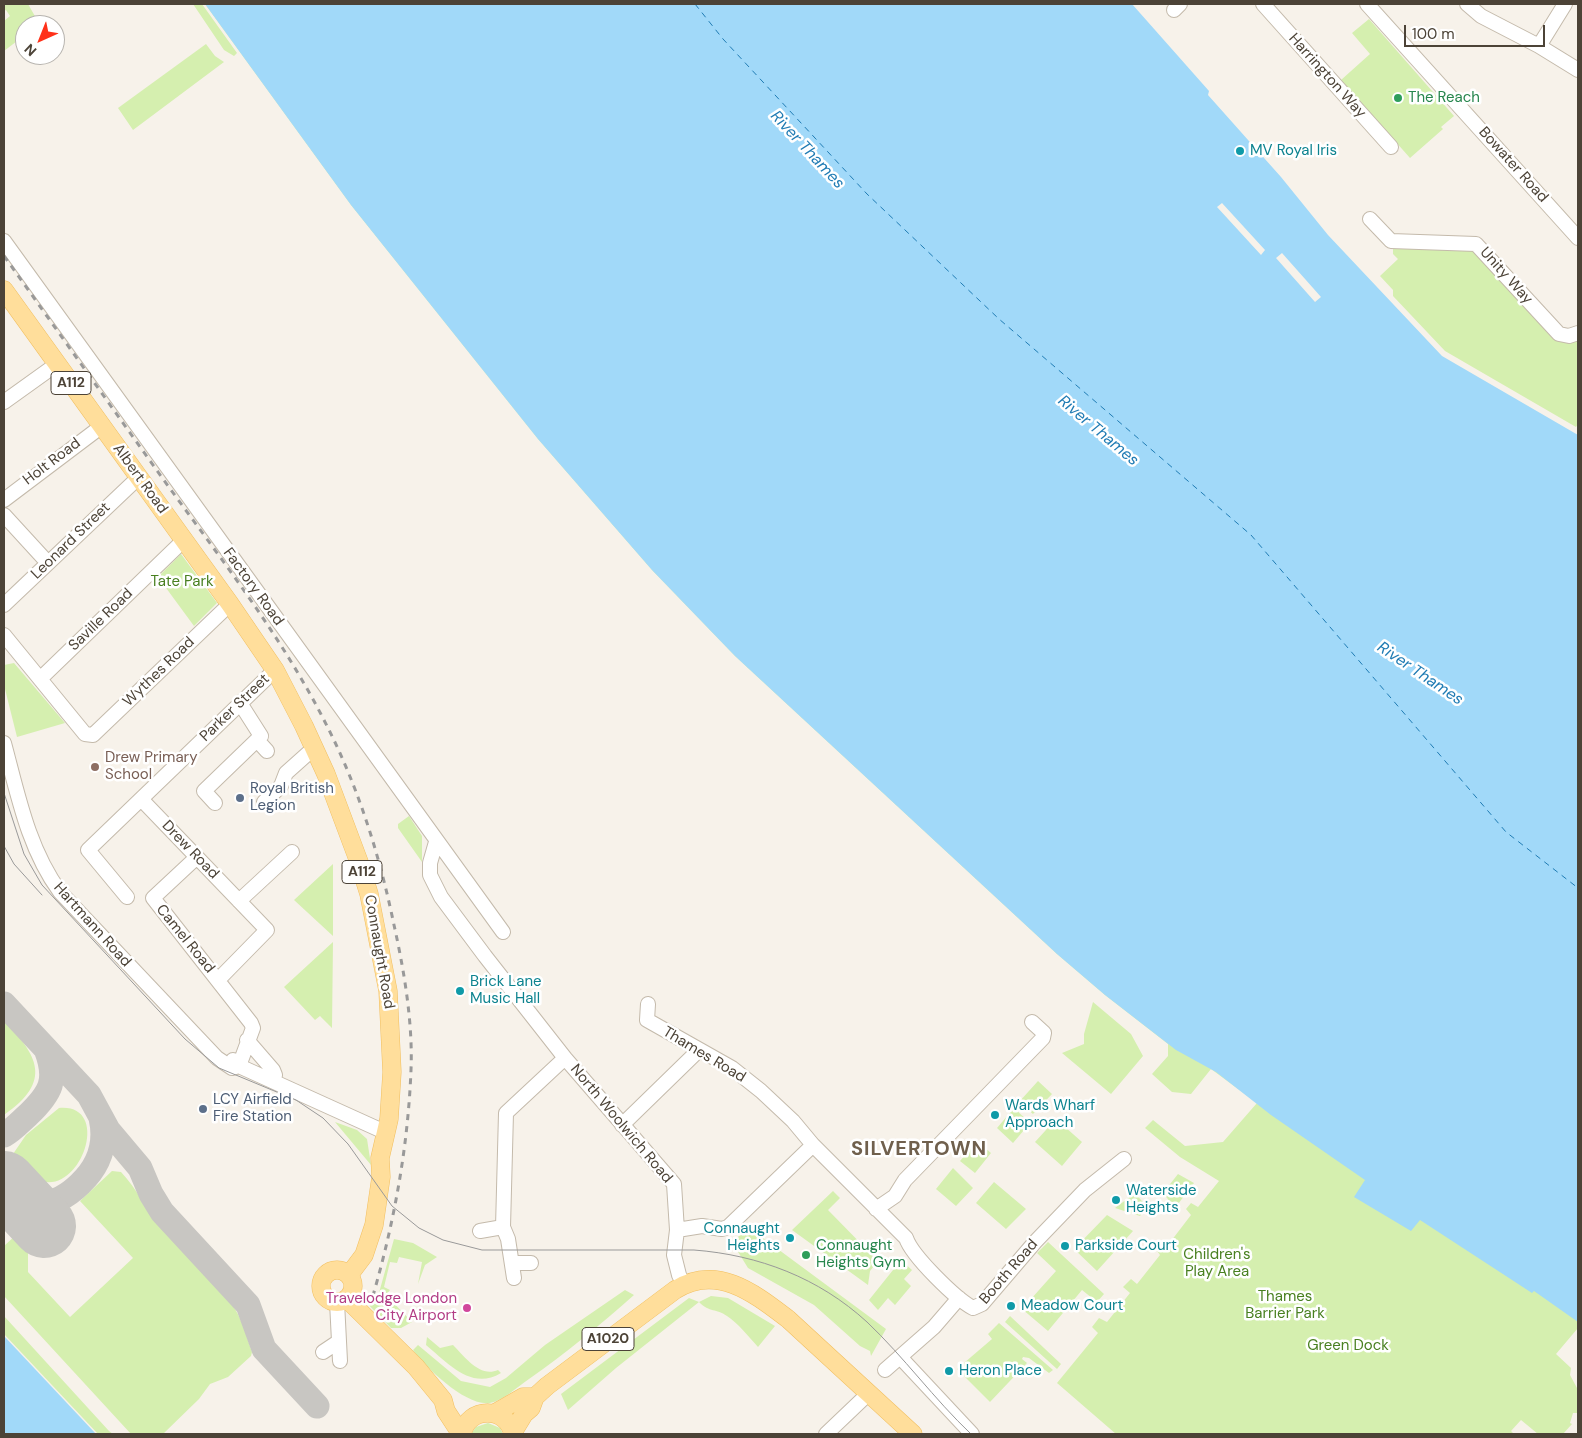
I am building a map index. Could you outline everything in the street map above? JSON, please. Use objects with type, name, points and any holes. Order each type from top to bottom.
[{"type":"main road","name":"Albert Road","points":[[4,290],[230,604],[275,670]]},
{"type":"main road","name":"Connaught Road","points":[[275,670],[314,748],[359,862],[378,932],[388,991],[392,1024],[392,1072],[387,1133],[380,1158],[381,1177],[370,1241],[364,1255],[349,1275]]},
{"type":"main road","points":[[342,1301],[353,1290],[352,1280],[349,1275],[338,1269],[325,1274],[322,1279],[321,1292],[325,1298],[342,1301],[416,1367],[443,1400],[446,1411],[462,1434]]},
{"type":"main road","name":"A1020","points":[[475,1415],[495,1413],[522,1397],[535,1396],[617,1332],[684,1284],[694,1280],[716,1280],[743,1287],[788,1319],[913,1434]]},
{"type":"main road","name":"A1020","points":[[513,1433],[524,1414],[531,1408],[535,1396]]},
{"type":"main road","points":[[443,1400],[475,1415],[465,1424],[462,1434]]},
{"type":"main road","name":"A1020","points":[[495,1413],[509,1424],[513,1433]]},
{"type":"street","name":"Harrington Way","points":[[1263,4],[1391,147]]},
{"type":"street","name":"Bowater Road","points":[[1367,4],[1578,238]]},
{"type":"street","points":[[1467,4],[1481,16],[1539,46],[1578,70]]},
{"type":"street","points":[[1539,46],[1565,4]]},
{"type":"street","name":"Unity Way","points":[[1370,219],[1391,241],[1476,244],[1558,334],[1570,336],[1578,333]]},
{"type":"street","name":"Factory Road","points":[[4,241],[436,842],[503,932]]},
{"type":"street","points":[[4,402],[57,364]]},
{"type":"street","name":"Holt Road","points":[[4,500],[102,426]]},
{"type":"street","name":"Leonard Street","points":[[4,605],[139,477]]},
{"type":"street","points":[[4,515],[48,563]]},
{"type":"street","name":"Saville Road","points":[[40,679],[184,540]]},
{"type":"street","name":"Wythes Road","points":[[40,679],[85,734],[93,735],[230,604]]},
{"type":"street","points":[[4,635],[40,679]]},
{"type":"street","name":"Parker Street","points":[[127,897],[88,850],[275,670]]},
{"type":"street","points":[[215,803],[204,790],[261,736],[240,703]]},
{"type":"street","points":[[257,740],[267,751]]},
{"type":"street","name":"Hartmann Road","points":[[4,744],[30,836],[40,860],[55,885],[187,1028],[217,1058],[232,1068],[238,1066],[387,1133]]},
{"type":"street","points":[[264,802],[280,786],[286,773],[314,748]]},
{"type":"street","name":"Drew Road","points":[[141,799],[268,930]]},
{"type":"street","name":"North Woolwich Road","points":[[436,842],[430,863],[434,886],[484,956],[565,1058],[674,1184],[677,1230],[674,1255],[679,1275],[684,1284]]},
{"type":"street","points":[[239,901],[292,852]]},
{"type":"street","name":"Camel Road","points":[[197,857],[153,898],[251,1023],[253,1028],[238,1066]]},
{"type":"street","name":"Camel Road","points":[[218,980],[268,930]]},
{"type":"street","name":"Thames Road","points":[[648,1004],[647,1020],[732,1068],[761,1091],[793,1121],[876,1209]]},
{"type":"street","points":[[876,1209],[895,1196],[906,1180],[1043,1038],[1044,1033],[1032,1022]]},
{"type":"street","points":[[245,1046],[258,1054],[273,1070],[275,1075],[273,1081]]},
{"type":"street","points":[[622,1125],[700,1050]]},
{"type":"street","points":[[514,1278],[508,1239],[503,1227],[506,1114],[565,1058]]},
{"type":"street","points":[[677,1230],[702,1226],[722,1229],[728,1227],[814,1145]]},
{"type":"street","name":"Booth Road","points":[[876,1209],[906,1238],[908,1246],[959,1298],[973,1308],[982,1304],[1035,1242],[1085,1190],[1124,1159]]},
{"type":"street","points":[[480,1231],[503,1227]]},
{"type":"street","points":[[512,1263],[532,1263]]},
{"type":"street","points":[[885,1370],[934,1327],[959,1298]]},
{"type":"street","points":[[323,1352],[339,1350],[342,1301]]},
{"type":"street","points":[[903,1354],[972,1434]]},
{"type":"street","points":[[826,1434],[868,1394]]},
{"type":"green space","points":[[4,4],[28,4],[34,15],[15,15],[15,43],[4,51],[4,21],[10,16],[6,10],[4,11]]},
{"type":"green space","points":[[193,4],[202,4],[237,53],[234,56],[224,50]]},
{"type":"green space","points":[[205,4],[1578,1140],[1578,1328],[1556,1354],[1571,1368],[1570,1375],[1577,1388],[1577,1413],[1573,1413],[1570,1423],[1572,1424],[1563,1434],[1538,1434],[1521,1420],[1511,1431],[1514,1434],[1116,1434],[1057,1383],[1098,1333],[1092,1327],[1099,1318],[1107,1322],[1130,1293],[1123,1287],[1131,1279],[1137,1284],[1160,1255],[1155,1248],[1161,1240],[1168,1245],[1191,1215],[1186,1209],[1191,1203],[1198,1207],[1219,1181],[1180,1157],[1145,1128],[1153,1120],[1185,1146],[1223,1142],[1257,1103],[1211,1069],[1191,1094],[1172,1092],[1152,1074],[1168,1056],[1168,1044],[1105,995],[1057,954],[735,656],[652,570],[538,439],[351,205]]},
{"type":"green space","name":"The Reach","points":[[1369,19],[1454,116],[1441,127],[1443,129],[1410,158],[1341,80],[1370,54],[1352,33]]},
{"type":"green space","points":[[206,44],[215,56],[224,62],[133,130],[118,108]]},
{"type":"green space","points":[[1393,247],[1475,248],[1553,335],[1578,337],[1578,424],[1576,427],[1445,351],[1393,296],[1393,290],[1380,276],[1398,259],[1393,254]]},
{"type":"green space","name":"Tate Park","points":[[181,554],[217,603],[194,626],[158,577]]},
{"type":"green space","points":[[14,663],[65,723],[17,737],[4,685],[4,665]]},
{"type":"green space","points":[[409,816],[422,836],[422,862],[398,828],[398,824]]},
{"type":"green space","points":[[333,864],[333,936],[294,900]]},
{"type":"green space","points":[[333,942],[332,1028],[320,1016],[315,1020],[284,987]]},
{"type":"green space","points":[[1093,1002],[1131,1034],[1143,1056],[1111,1094],[1062,1053],[1084,1044],[1084,1034]]},
{"type":"green space","points":[[4,1020],[25,1045],[32,1057],[35,1068],[34,1079],[29,1091],[19,1103],[4,1115]]},
{"type":"green space","points":[[1038,1081],[1052,1094],[1033,1114],[1019,1102]]},
{"type":"green space","points":[[59,1108],[75,1110],[84,1119],[87,1132],[85,1148],[79,1162],[69,1174],[56,1181],[41,1181],[30,1173],[13,1154],[26,1135]]},
{"type":"green space","points":[[1014,1108],[1030,1123],[1013,1143],[997,1128]]},
{"type":"green space","points":[[1056,1119],[1082,1142],[1062,1166],[1035,1142]]},
{"type":"green space","points":[[335,1122],[357,1130],[367,1139],[371,1165]]},
{"type":"green space","points":[[977,1141],[991,1153],[975,1173],[960,1161]]},
{"type":"green space","points":[[953,1168],[973,1188],[956,1206],[936,1189]]},
{"type":"green space","points":[[112,1171],[121,1172],[161,1226],[228,1298],[245,1330],[252,1352],[251,1356],[228,1377],[210,1384],[199,1399],[163,1434],[131,1434],[4,1296],[4,1246],[17,1234],[28,1246],[28,1272],[70,1317],[133,1258],[80,1201]]},
{"type":"green space","points":[[1178,1174],[1194,1183],[1175,1208],[1163,1193]]},
{"type":"green space","points":[[994,1182],[1026,1209],[1006,1229],[976,1203]]},
{"type":"green space","points":[[833,1191],[840,1198],[828,1210],[878,1261],[870,1271],[868,1285],[792,1230]]},
{"type":"green space","points":[[1135,1193],[1147,1207],[1140,1216],[1115,1208]]},
{"type":"green space","points":[[1107,1215],[1133,1231],[1097,1271],[1074,1249]]},
{"type":"green space","points":[[748,1227],[886,1329],[871,1356],[870,1351],[860,1346],[814,1305],[748,1268],[735,1247],[736,1239]]},
{"type":"green space","points":[[394,1239],[413,1243],[437,1257],[425,1265],[418,1284],[422,1262],[399,1257],[397,1263],[390,1262],[384,1287],[390,1290],[386,1295],[412,1322],[401,1328],[391,1328],[363,1299],[364,1296],[377,1300]]},
{"type":"green space","points":[[1048,1242],[1104,1294],[1097,1302],[1082,1290],[1048,1331],[1022,1309],[1056,1271],[1037,1253]]},
{"type":"green space","points":[[901,1260],[912,1270],[904,1279],[911,1286],[895,1305],[888,1298],[878,1310],[869,1300]]},
{"type":"green space","points":[[625,1290],[634,1295],[596,1328],[505,1396],[490,1403],[481,1403],[459,1393],[437,1376],[413,1350],[418,1345],[461,1381],[490,1387],[506,1378],[545,1345]]},
{"type":"green space","points":[[711,1296],[728,1298],[775,1326],[758,1347],[731,1319],[706,1308],[699,1302]]},
{"type":"green space","points":[[689,1298],[699,1302],[616,1368],[568,1410],[561,1394]]},
{"type":"green space","points":[[4,1316],[113,1434],[98,1434],[4,1334]]},
{"type":"green space","points":[[1010,1316],[1061,1364],[1057,1369],[1005,1322]]},
{"type":"green space","points":[[999,1323],[1053,1370],[1049,1373],[1029,1358],[1023,1357],[1022,1359],[1027,1363],[990,1402],[957,1369],[992,1339],[988,1334]]},
{"type":"green space","points":[[427,1337],[440,1348],[453,1345],[479,1369],[491,1372],[498,1370],[501,1373],[490,1378],[470,1377],[451,1367],[426,1345]]},
{"type":"green space","points":[[488,1423],[500,1428],[503,1434],[471,1434],[476,1427]]},
{"type":"water","name":"River Thames","points":[[205,4],[1132,4],[1209,91],[1208,95],[1281,177],[1328,235],[1442,356],[1578,435],[1578,1322],[1534,1291],[1532,1293],[1420,1220],[1411,1231],[1354,1197],[1365,1180],[1271,1115],[1216,1072],[1176,1050],[1105,995],[1057,954],[735,656],[652,570],[538,439],[351,205]]},
{"type":"water","points":[[4,1336],[96,1434],[4,1434]]},
{"type":"pier","points":[[1222,203],[1265,250],[1261,255],[1217,207]]},
{"type":"pier","points":[[1282,253],[1321,297],[1315,302],[1276,258]]},
{"type":"ferry route","points":[[695,4],[723,39],[867,194],[999,319],[1251,535],[1506,832],[1578,888]]},
{"type":"taxiway","points":[[4,1004],[89,1095],[108,1130],[140,1168],[151,1194],[162,1212],[248,1305],[264,1349],[317,1406]]},
{"type":"taxiway","points":[[4,1135],[28,1115],[47,1093],[52,1078],[50,1060],[46,1049]]},
{"type":"taxiway","points":[[4,1182],[23,1197],[41,1203],[51,1202],[70,1192],[87,1177],[97,1162],[103,1137],[101,1118]]},
{"type":"runway","points":[[4,1183],[44,1226]]},
{"type":"tram line","points":[[4,793],[24,854],[42,885],[185,1039],[219,1068],[296,1100],[323,1118],[348,1144],[392,1206],[419,1228],[443,1240],[482,1250],[694,1250],[742,1257],[787,1271],[829,1293],[867,1322],[971,1434]]},
{"type":"tram line","points":[[4,846],[14,864],[42,895]]},
{"type":"railway","points":[[4,256],[271,630],[310,693],[327,726],[359,799],[382,874],[398,942],[411,1034],[411,1070],[407,1128],[399,1185],[372,1299]]},
{"type":"place","name":"The Reach","points":[[1398,98]]},
{"type":"place","name":"MV Royal Iris","points":[[1240,151]]},
{"type":"place","name":"Drew Primary School","points":[[95,767]]},
{"type":"place","name":"Royal British Legion","points":[[240,798]]},
{"type":"place","name":"Brick Lane Music Hall","points":[[460,991]]},
{"type":"place","name":"LCY Airfield Fire Station","points":[[203,1109]]},
{"type":"place","name":"Wards Wharf Approach","points":[[995,1115]]},
{"type":"place","name":"Waterside Heights","points":[[1116,1200]]},
{"type":"place","name":"Connaught Heights","points":[[790,1238]]},
{"type":"place","name":"Parkside Court","points":[[1065,1246]]},
{"type":"place","name":"Connaught Heights Gym","points":[[806,1255]]},
{"type":"place","name":"Meadow Court","points":[[1011,1306]]},
{"type":"place","name":"Travelodge London City Airport","points":[[467,1308]]},
{"type":"place","name":"Heron Place","points":[[949,1371]]},
{"type":"district","name":"SILVERTOWN","points":[[919,1150]]},
{"type":"park label","name":"Children's Play Area","points":[[1217,1264]]},
{"type":"park label","name":"Thames Barrier Park","points":[[1285,1306]]},
{"type":"park label","name":"Green Dock","points":[[1348,1346]]}]
